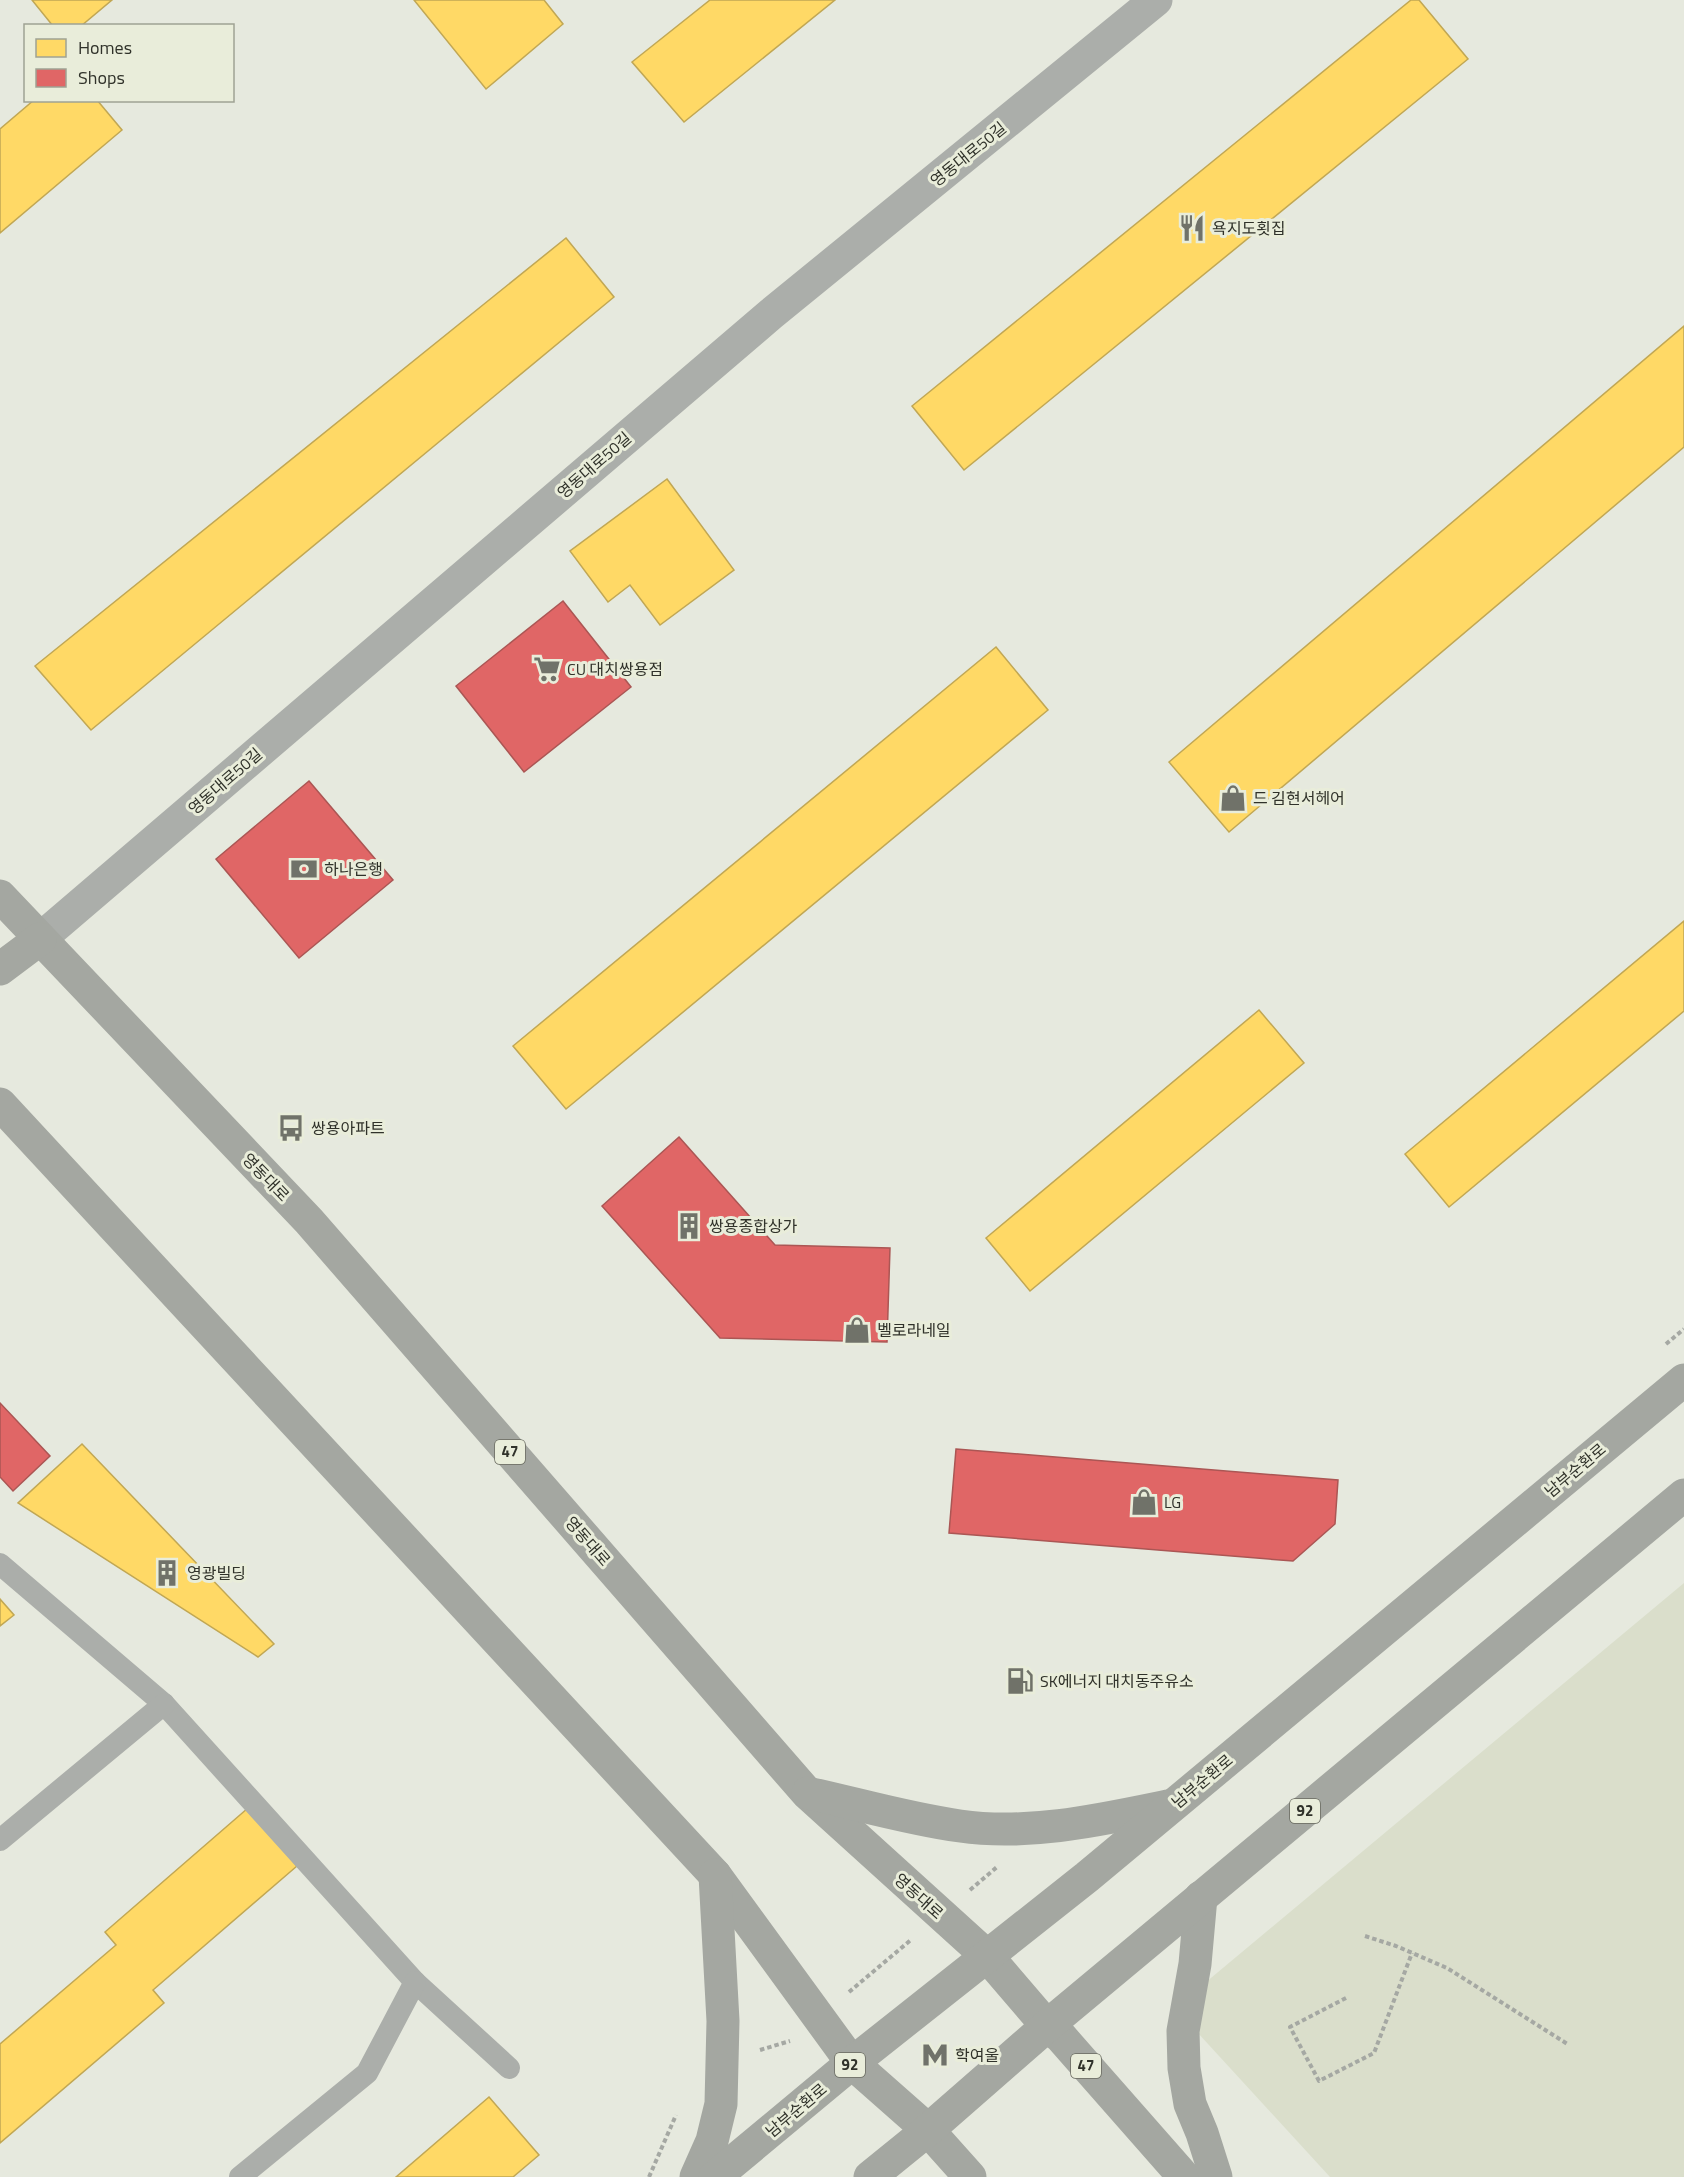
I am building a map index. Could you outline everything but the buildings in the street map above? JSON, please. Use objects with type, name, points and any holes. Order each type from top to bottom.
[{"type":"main road","name":"영동대로","points":[[0,896],[309,1221],[807,1793],[987,1956],[1184,2177]]},
{"type":"main road","points":[[0,969],[40,939]]},
{"type":"main road","points":[[0,1104],[715,1875],[852,2063],[928,2130],[970,2177]]},
{"type":"main road","name":"남부순환로","points":[[715,2177],[852,2063],[1087,1877],[1684,1380]]},
{"type":"main road","name":"92","points":[[870,2177],[928,2130],[1047,2026],[1684,1495]]},
{"type":"main road","points":[[807,1793],[962,1826],[1017,1829],[1091,1822],[1173,1805]]},
{"type":"main road","points":[[696,2177],[712,2141],[722,2104],[723,2020],[715,1875]]},
{"type":"main road","points":[[1201,1897],[1195,1964],[1183,2031],[1184,2068],[1190,2104],[1216,2177]]},
{"type":"street","name":"영동대로50길","points":[[40,939],[771,314],[1156,0]]},
{"type":"lane","points":[[0,1564],[164,1704],[415,1982],[509,2068]]},
{"type":"lane","points":[[0,1840],[164,1704]]},
{"type":"lane","points":[[240,2177],[367,2073],[415,1982]]},
{"type":"path","points":[[1666,1344],[1684,1329]]},
{"type":"path","points":[[723,2059],[788,2043],[1000,1865],[1017,1829]]},
{"type":"path","points":[[1365,1936],[1447,1968],[1569,2045]]},
{"type":"path","points":[[1346,1998],[1290,2027],[1319,2081],[1374,2053],[1412,1953]]},
{"type":"path","points":[[650,2177],[680,2106]]},
{"type":"shaded area","points":[[1684,1583],[1684,2177],[1330,2177],[1175,2008]]},
{"type":"place","name":"욕지도횟집","points":[[1192,228]]},
{"type":"place","name":"CU 대치쌍용점","points":[[547,669]]},
{"type":"place","name":"드 김현서헤어","points":[[1233,798]]},
{"type":"place","name":"하나은행","points":[[304,869]]},
{"type":"place","name":"쌍용아파트","points":[[291,1128]]},
{"type":"place","name":"쌍용종합상가","points":[[689,1226]]},
{"type":"place","name":"벨로라네일","points":[[857,1330]]},
{"type":"place","name":"LG","points":[[1144,1502]]},
{"type":"place","name":"영광빌딩","points":[[167,1573]]},
{"type":"place","name":"SK에너지 대치동주유소","points":[[1020,1681]]},
{"type":"place","name":"학여울","points":[[935,2055]]}]
